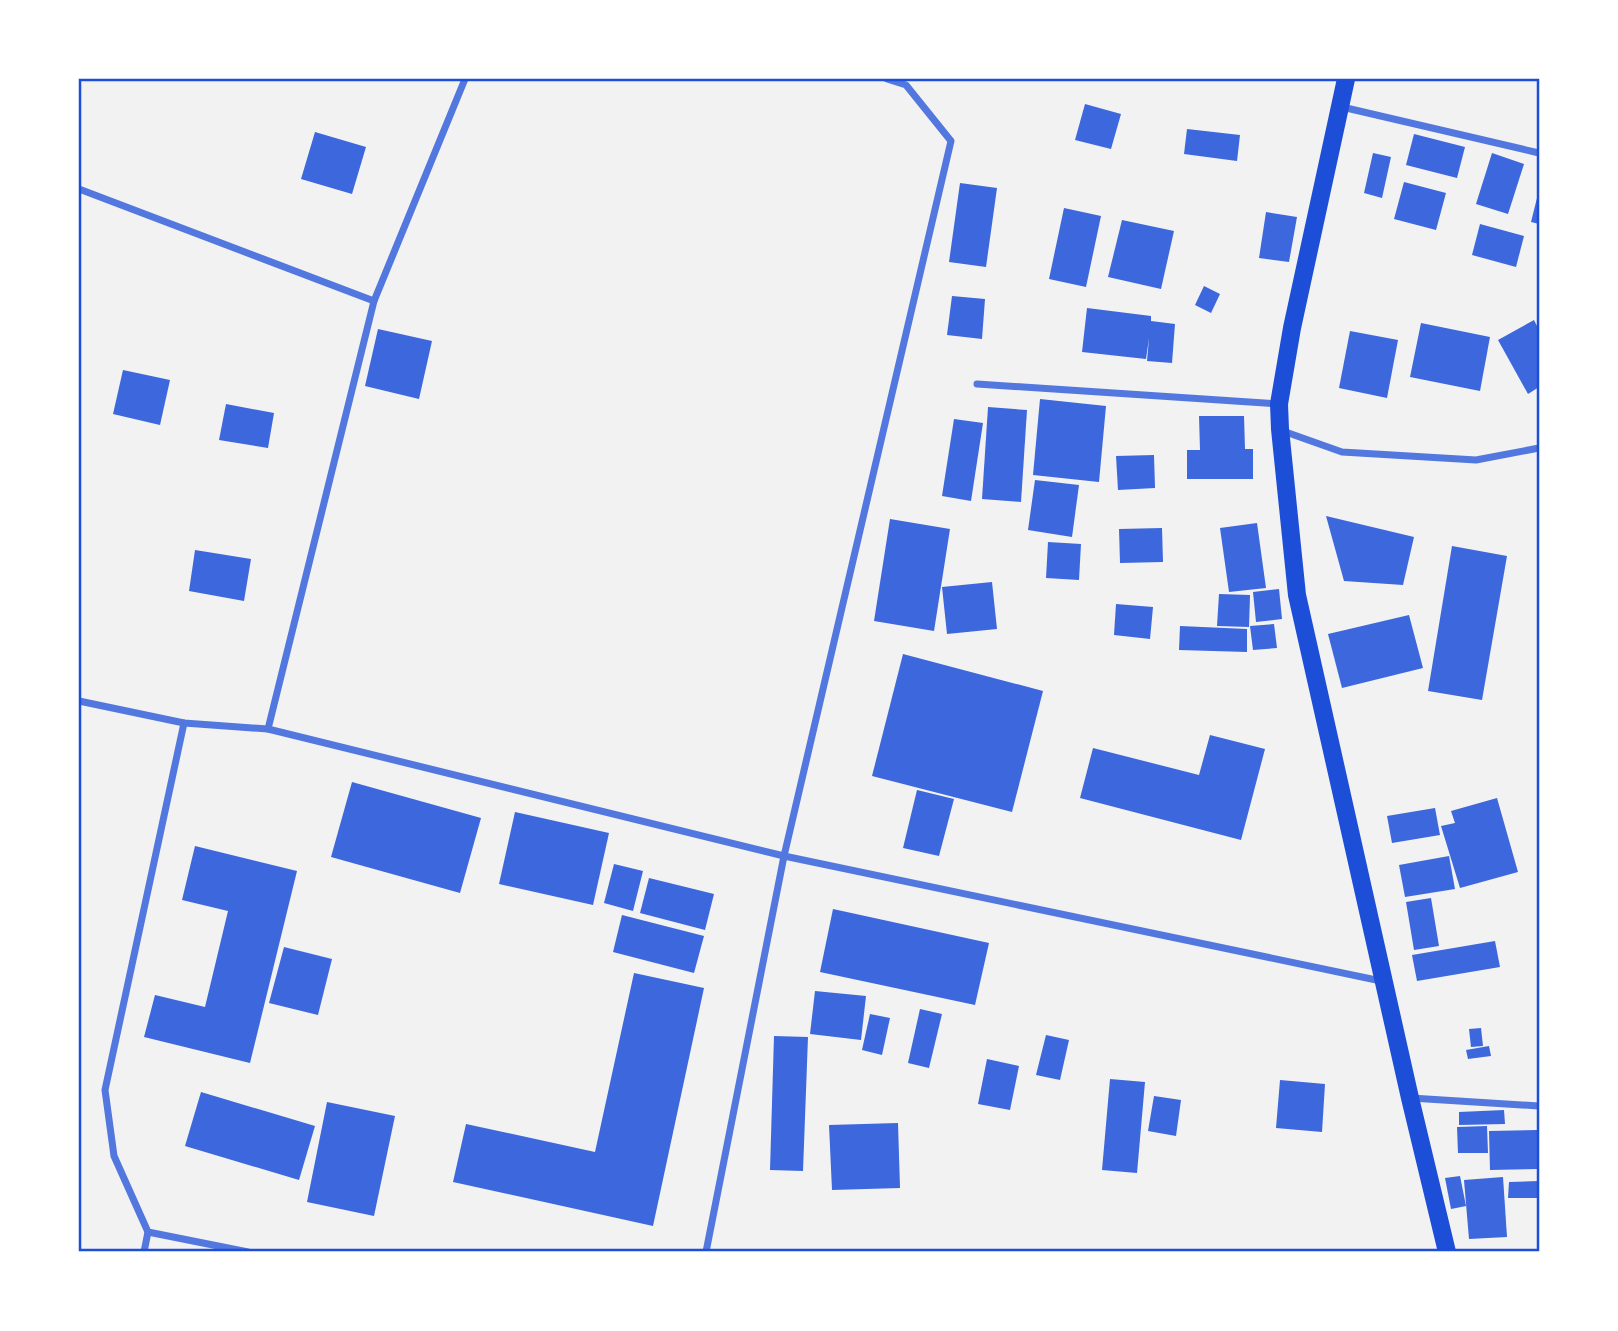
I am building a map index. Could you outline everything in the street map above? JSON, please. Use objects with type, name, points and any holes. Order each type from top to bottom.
[{"type":"main road","points":[[1346,79],[1292,328],[1279,404],[1280,429],[1297,595],[1447,1252]]},
{"type":"street","points":[[268,729],[374,301],[465,79]]},
{"type":"street","points":[[706,1252],[784,856],[951,141],[906,85],[887,79]]},
{"type":"street","points":[[1340,106],[1539,153]]},
{"type":"street","points":[[79,189],[374,301]]},
{"type":"street","points":[[978,384],[1279,404]]},
{"type":"street","points":[[1280,429],[1342,452],[1476,460],[1539,448]]},
{"type":"street","points":[[79,701],[184,723],[268,729],[784,856],[1385,982]]},
{"type":"street","points":[[144,1252],[148,1232],[114,1156],[105,1090],[184,723]]},
{"type":"street","points":[[1410,1098],[1539,1106]]},
{"type":"street","points":[[148,1232],[248,1252]]},
{"type":"building","points":[[1085,104],[1121,114],[1111,149],[1075,140]]},
{"type":"building","points":[[1187,129],[1240,135],[1237,161],[1184,154]]},
{"type":"building","points":[[315,132],[366,147],[352,194],[301,179]]},
{"type":"building","points":[[1414,134],[1465,147],[1457,178],[1406,165]]},
{"type":"building","points":[[1373,153],[1391,157],[1382,198],[1364,193]]},
{"type":"building","points":[[1492,153],[1524,164],[1508,214],[1476,204]]},
{"type":"building","points":[[1404,182],[1446,193],[1436,230],[1394,219]]},
{"type":"building","points":[[960,183],[997,188],[986,267],[949,262]]},
{"type":"building","points":[[1539,194],[1539,224],[1531,222]]},
{"type":"building","points":[[1064,208],[1101,216],[1086,287],[1049,279]]},
{"type":"building","points":[[1266,212],[1297,217],[1289,262],[1259,258]]},
{"type":"building","points":[[1122,220],[1174,231],[1161,289],[1108,277]]},
{"type":"building","points":[[1480,224],[1524,236],[1516,267],[1472,255]]},
{"type":"building","points":[[1204,286],[1220,294],[1211,313],[1195,305]]},
{"type":"building","points":[[952,296],[985,299],[982,339],[947,335]]},
{"type":"building","points":[[1087,308],[1151,316],[1151,321],[1175,324],[1172,363],[1147,361],[1149,338],[1146,359],[1082,352]]},
{"type":"building","points":[[1534,320],[1539,330],[1539,387],[1528,394],[1498,340]]},
{"type":"building","points":[[1421,323],[1490,337],[1480,391],[1410,377]]},
{"type":"building","points":[[378,329],[432,341],[419,399],[365,386]]},
{"type":"building","points":[[1350,331],[1398,340],[1387,398],[1339,388]]},
{"type":"building","points":[[123,370],[170,380],[160,425],[113,414]]},
{"type":"building","points":[[1040,399],[1106,406],[1099,482],[1033,475]]},
{"type":"building","points":[[226,404],[274,413],[268,448],[219,440]]},
{"type":"building","points":[[988,407],[1027,410],[1021,502],[982,499]]},
{"type":"building","points":[[1199,416],[1244,416],[1245,449],[1253,449],[1253,479],[1187,479],[1187,450],[1200,450]]},
{"type":"building","points":[[954,419],[983,423],[971,501],[942,496]]},
{"type":"building","points":[[1154,455],[1155,488],[1118,490],[1116,456]]},
{"type":"building","points":[[1035,480],[1079,485],[1072,537],[1028,530]]},
{"type":"building","points":[[1326,516],[1414,537],[1403,585],[1344,581]]},
{"type":"building","points":[[890,519],[950,529],[934,631],[874,621]]},
{"type":"building","points":[[1257,523],[1266,588],[1229,592],[1220,528]]},
{"type":"building","points":[[1162,528],[1163,562],[1120,563],[1119,529]]},
{"type":"building","points":[[1048,542],[1081,544],[1079,580],[1046,578]]},
{"type":"building","points":[[1452,546],[1507,556],[1482,700],[1428,691]]},
{"type":"building","points":[[195,550],[251,559],[244,601],[189,591]]},
{"type":"building","points":[[992,582],[997,629],[947,634],[942,587]]},
{"type":"building","points":[[1279,589],[1282,619],[1256,622],[1253,592]]},
{"type":"building","points":[[1219,594],[1250,595],[1249,627],[1217,626]]},
{"type":"building","points":[[1116,604],[1153,607],[1150,639],[1114,635]]},
{"type":"building","points":[[1409,615],[1423,668],[1342,688],[1328,634]]},
{"type":"building","points":[[1274,624],[1277,648],[1253,650],[1250,626]]},
{"type":"building","points":[[1180,626],[1247,629],[1247,652],[1179,650]]},
{"type":"building","points":[[903,654],[1043,691],[1012,812],[872,776]]},
{"type":"building","points":[[1210,735],[1265,749],[1241,840],[1080,798],[1093,748],[1199,775]]},
{"type":"building","points":[[352,782],[481,818],[460,893],[331,857]]},
{"type":"building","points":[[917,790],[954,799],[939,856],[903,848]]},
{"type":"building","points":[[1497,798],[1518,872],[1460,888],[1441,826],[1455,823],[1451,811]]},
{"type":"building","points":[[1435,808],[1440,835],[1392,843],[1387,816]]},
{"type":"building","points":[[515,812],[609,833],[593,905],[499,884]]},
{"type":"building","points":[[195,846],[297,871],[250,1063],[144,1037],[155,995],[205,1007],[228,911],[182,900]]},
{"type":"building","points":[[1449,856],[1455,889],[1405,897],[1399,865]]},
{"type":"building","points":[[614,864],[643,871],[633,911],[604,903]]},
{"type":"building","points":[[649,878],[714,894],[705,930],[640,913]]},
{"type":"building","points":[[1431,898],[1439,946],[1414,950],[1406,902]]},
{"type":"building","points":[[833,909],[989,943],[975,1005],[820,972]]},
{"type":"building","points":[[622,915],[704,936],[694,973],[613,952]]},
{"type":"building","points":[[1495,941],[1500,967],[1417,981],[1412,955]]},
{"type":"building","points":[[284,947],[332,959],[318,1015],[269,1003]]},
{"type":"building","points":[[634,973],[704,988],[653,1226],[453,1182],[466,1124],[595,1152]]},
{"type":"building","points":[[815,991],[866,996],[861,1040],[810,1034]]},
{"type":"building","points":[[920,1009],[942,1014],[929,1068],[908,1063]]},
{"type":"building","points":[[870,1014],[890,1018],[882,1055],[862,1050]]},
{"type":"building","points":[[1481,1028],[1483,1046],[1471,1047],[1469,1029]]},
{"type":"building","points":[[1046,1035],[1069,1040],[1060,1080],[1036,1075]]},
{"type":"building","points":[[774,1036],[808,1037],[803,1171],[770,1170]]},
{"type":"building","points":[[1489,1046],[1491,1056],[1468,1059],[1466,1050]]},
{"type":"building","points":[[987,1059],[1019,1066],[1010,1110],[978,1104]]},
{"type":"building","points":[[1110,1079],[1145,1082],[1137,1173],[1102,1170]]},
{"type":"building","points":[[1280,1080],[1325,1084],[1322,1132],[1276,1128]]},
{"type":"building","points":[[201,1092],[315,1126],[299,1180],[185,1146]]},
{"type":"building","points":[[1154,1096],[1181,1100],[1176,1136],[1148,1131]]},
{"type":"building","points":[[327,1102],[395,1116],[374,1216],[307,1202]]},
{"type":"building","points":[[1504,1110],[1505,1124],[1459,1125],[1459,1112]]},
{"type":"building","points":[[898,1123],[900,1188],[832,1190],[829,1125]]},
{"type":"building","points":[[1487,1126],[1488,1153],[1458,1153],[1457,1127]]},
{"type":"building","points":[[1537,1130],[1538,1169],[1490,1170],[1489,1131]]},
{"type":"building","points":[[1460,1176],[1466,1206],[1451,1209],[1445,1178]]},
{"type":"building","points":[[1503,1177],[1507,1237],[1469,1239],[1464,1180]]},
{"type":"building","points":[[1539,1181],[1539,1198],[1508,1198],[1509,1182]]}]
